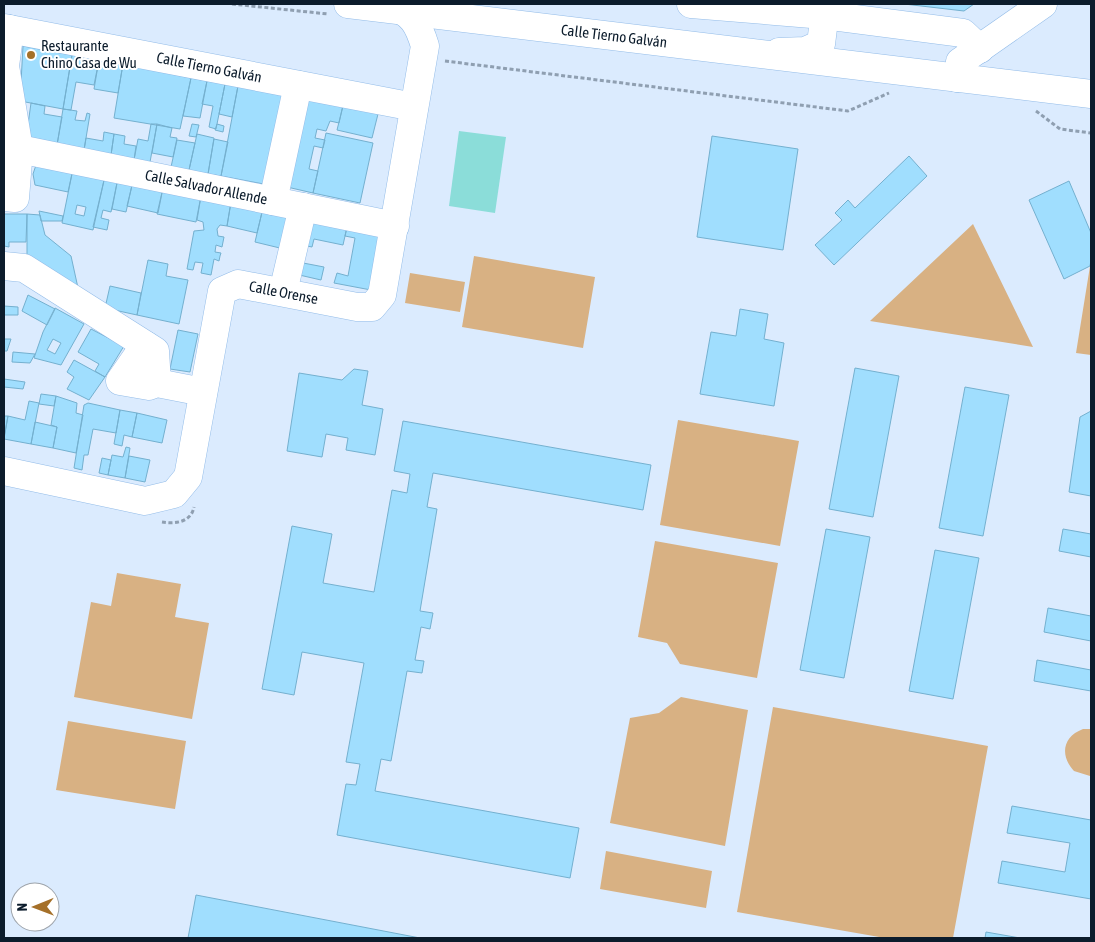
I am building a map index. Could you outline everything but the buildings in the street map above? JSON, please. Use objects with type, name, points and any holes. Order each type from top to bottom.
[{"type":"main road","name":"Calle Tierno Galván","points":[[348,4],[483,11],[821,44],[966,63]]},
{"type":"main road","points":[[698,4],[825,9],[963,32],[966,63]]},
{"type":"main road","points":[[966,63],[1043,4]]},
{"type":"main road","points":[[398,7],[419,27],[425,46],[483,11]]},
{"type":"main road","points":[[821,44],[825,9]]},
{"type":"main road","name":"Calle Tierno Galván","points":[[483,11],[763,55],[966,63]]},
{"type":"main road","name":"Calle Tierno Galván","points":[[7,28],[414,106]]},
{"type":"main road","points":[[7,28],[5,66],[11,173]]},
{"type":"main road","name":"Calle Tierno Galván","points":[[763,55],[796,50],[805,51],[821,44]]},
{"type":"main road","name":"Calle Orense","points":[[4,471],[146,501],[174,494],[188,477],[222,291],[238,284],[357,307],[372,307],[382,295],[425,46]]},
{"type":"main road","points":[[966,63],[1091,81]]},
{"type":"main road","points":[[966,63],[1091,94]]},
{"type":"main road","points":[[273,201],[298,85]]},
{"type":"main road","name":"Calle Salvador Allende","points":[[11,173],[273,201],[395,226]]},
{"type":"main road","points":[[282,292],[303,207]]},
{"type":"main road","points":[[4,266],[24,268],[155,351],[157,383]]},
{"type":"main road","points":[[145,345],[120,381],[149,386],[157,383],[204,392]]},
{"type":"path","points":[[1030,106],[1060,129],[1091,133]]},
{"type":"shaded area","points":[[459,131],[506,137],[495,213],[449,206]]},
{"type":"shaded area","points":[[973,224],[1033,347],[870,321]]},
{"type":"shaded area","points":[[474,256],[595,277],[583,348],[462,327]]},
{"type":"shaded area","points":[[1091,260],[1091,355],[1076,353]]},
{"type":"shaded area","points":[[410,273],[465,282],[460,312],[405,303]]},
{"type":"shaded area","points":[[678,420],[799,441],[780,546],[660,525]]},
{"type":"shaded area","points":[[655,541],[778,563],[757,678],[680,664],[667,643],[638,637]]},
{"type":"shaded area","points":[[117,573],[181,584],[175,617],[209,623],[192,719],[74,697],[91,602],[111,606]]},
{"type":"shaded area","points":[[681,697],[748,710],[725,846],[610,823],[630,718],[659,713]]},
{"type":"shaded area","points":[[773,707],[988,746],[953,938],[885,938],[737,912]]},
{"type":"shaded area","points":[[68,721],[186,741],[175,809],[56,790]]},
{"type":"shaded area","points":[[1083,729],[1091,729],[1090,776],[1074,771],[1065,753],[1067,742],[1076,732]]},
{"type":"shaded area","points":[[606,851],[712,871],[706,908],[600,889]]},
{"type":"place","name":"Restaurante Chino Casa de Wu","points":[[31,55]]}]
